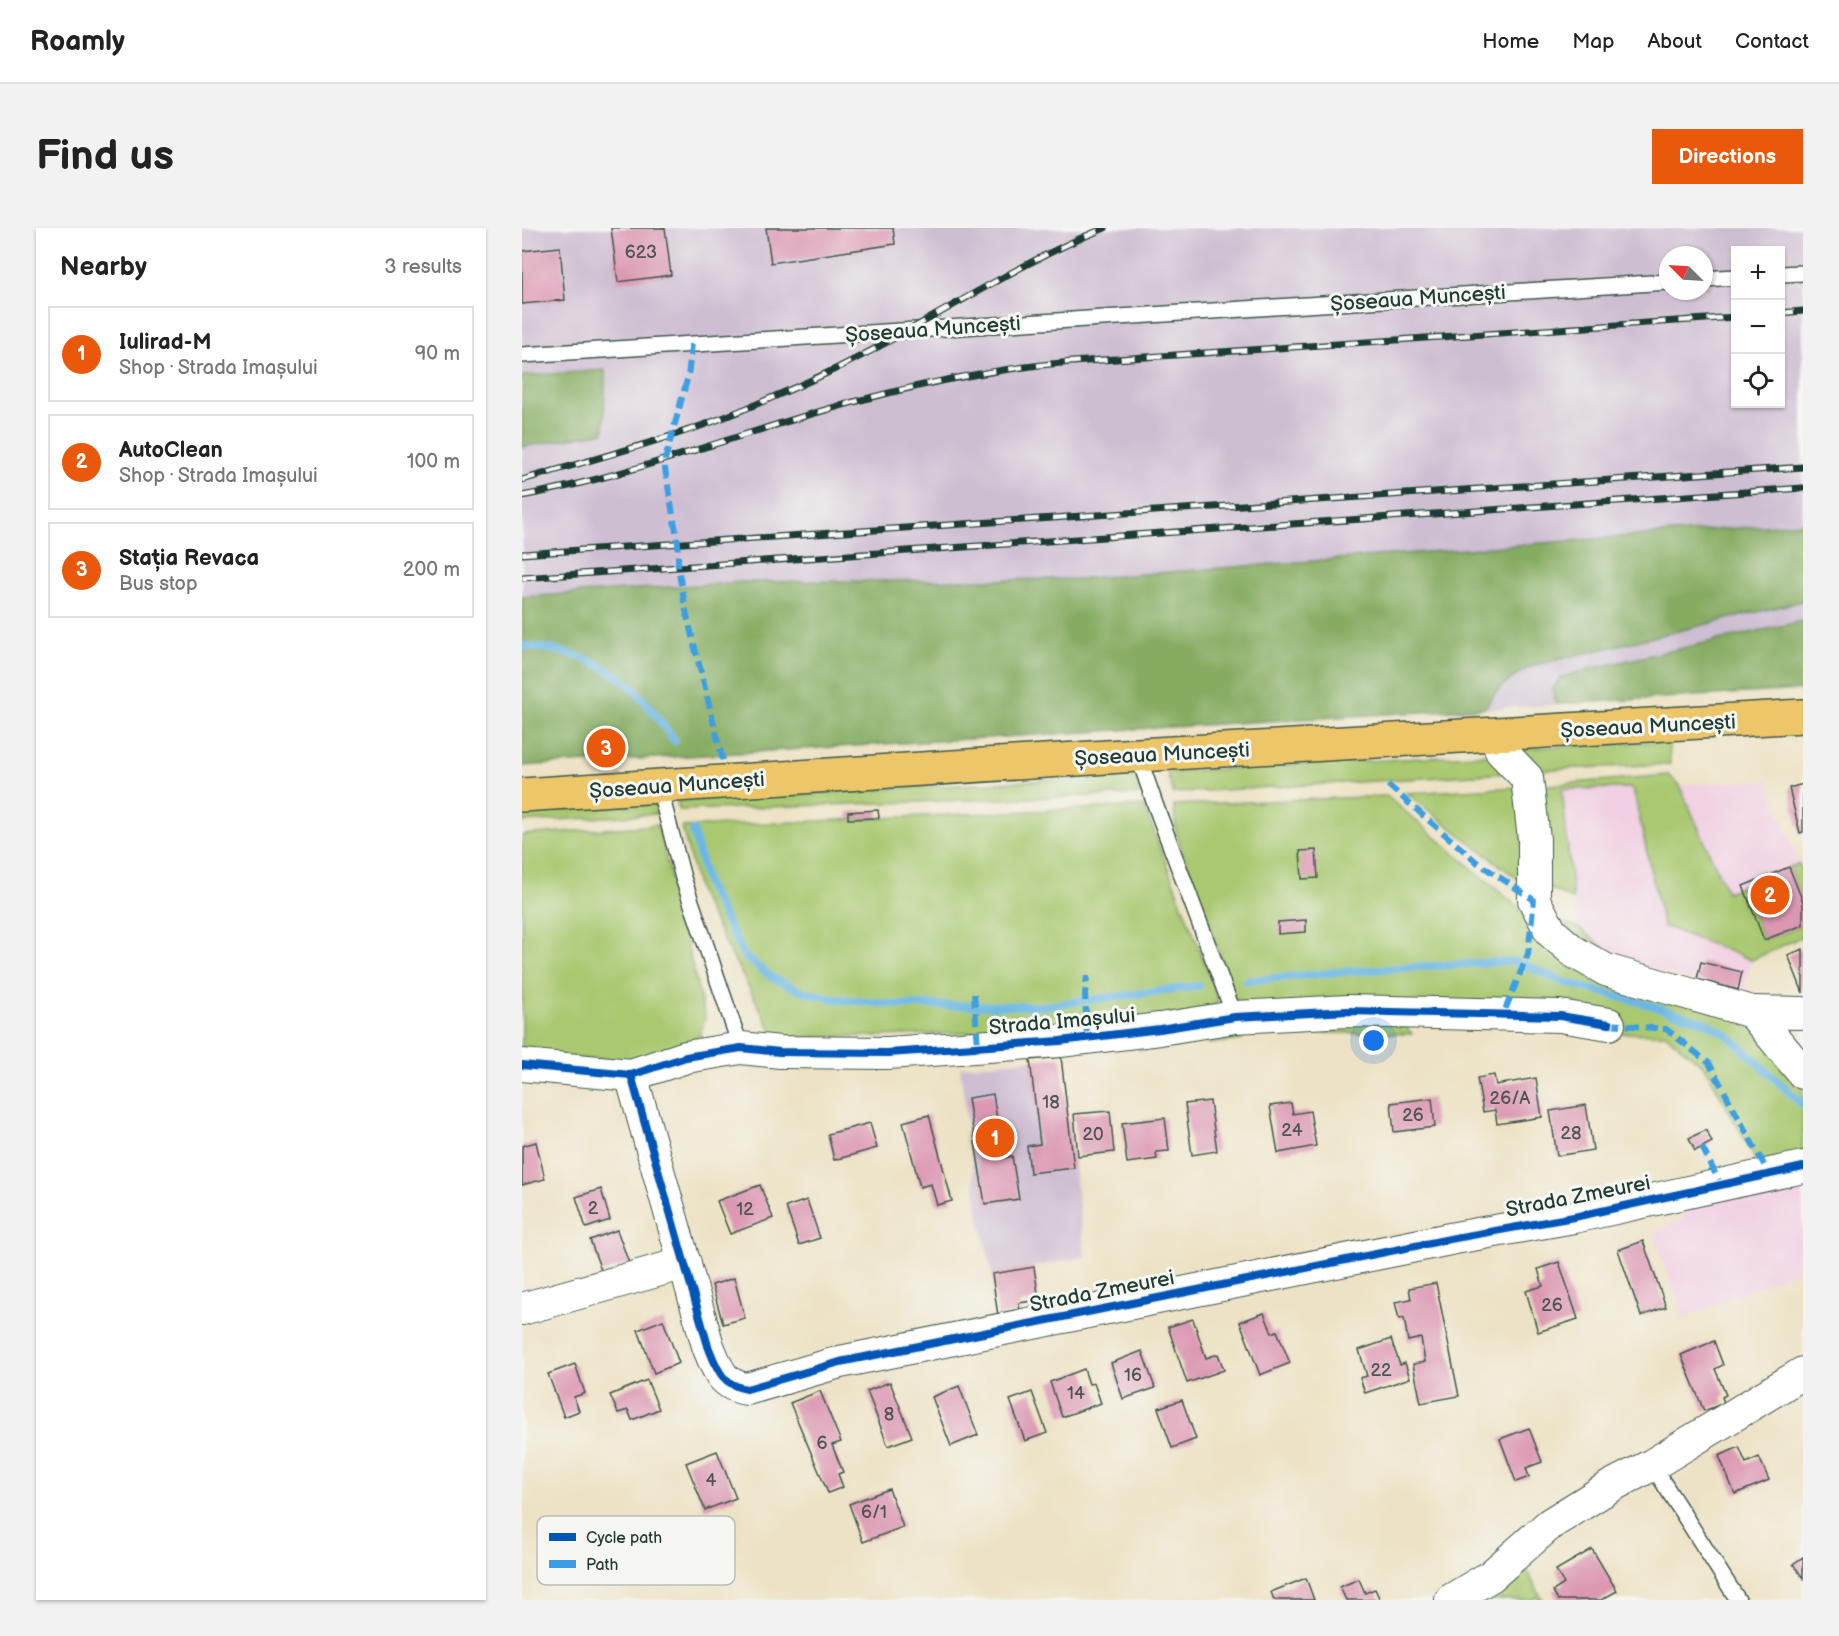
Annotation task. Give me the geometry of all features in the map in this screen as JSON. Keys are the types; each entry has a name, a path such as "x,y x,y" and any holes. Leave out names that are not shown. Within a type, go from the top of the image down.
{"main road":[{"name":"Șoseaua Muncești","path":"522,795 1138,755 1803,716"}],"street":[{"path":"1497,735 1501,751 1527,778 1534,839 1534,900 1551,932 1574,952 1606,970 1752,1012 1803,1013"},
{"name":"Strada Imașului","path":"522,1065 631,1075 686,1057 741,1048 780,1052 888,1053 1060,1041 1235,1017 1348,1011 1560,1016 1609,1024"},
{"path":"1752,1012 1803,1073"},
{"name":"Strada Zmeurei","path":"631,1075 708,1346 717,1368 726,1381 735,1387 747,1389 840,1362 1455,1238 1574,1217 1803,1167"},
{"path":"522,1309 685,1263"},
{"path":"1451,1600 1491,1575 1550,1524 1803,1373"}],"lane":[{"path":"1785,274 1803,273"},
{"path":"1713,278 1731,277"},
{"name":"Șoseaua Muncești","path":"522,355 1659,283"},
{"path":"1138,755 1235,1017"},
{"path":"659,787 683,878 741,1048"},
{"path":"1652,1465 1738,1600"}],"shaded area":[{"path":"522,228 1803,228 1803,690 522,766"},
{"path":"1767,780 1803,873 1803,936 1752,960 1743,996 1617,958 1579,928 1575,913 1562,789 1633,788"},
{"path":"1061,1057 1085,1257 992,1274 978,1210 960,1067"},
{"path":"1803,1181 1803,1268 1684,1318 1654,1234 1672,1222 1681,1220 1686,1203"}],"green space":[{"path":"605,370 604,432 522,447 522,376"},
{"path":"1803,523 1803,601 1532,666 1505,684 1494,694 1485,708 522,766 522,597 744,582 1077,579"},
{"path":"1803,621 1803,690 1555,704 1553,689 1560,678 1585,670"},
{"path":"1669,741 1670,764 1536,770 1515,749"},
{"path":"1493,754 1507,773 1173,793 1167,772"},
{"path":"1136,775 1143,794 679,810 677,801"},
{"path":"1668,775 1679,784 1727,892 1743,886 1764,940 1803,925 1803,936 1752,960 1663,926 1633,788 1562,789 1573,900 1545,886 1539,786"},
{"path":"1521,787 1523,883 1406,793"},
{"path":"1387,796 1520,909 1541,936 1750,1026 1803,1085 1803,1152 1759,1166 1705,1067 1665,1034 1615,1033 1247,1006 1236,1000 1176,833 1174,805"},
{"path":"656,804 657,814 522,822 522,812"},
{"path":"1144,806 1219,1000 1208,1013 1080,1028 883,1036 775,1037 699,893 682,827"},
{"path":"658,825 705,1018 699,1036 673,1050 628,1060 522,1057 522,835"},
{"path":"1799,864 1803,873 1803,902 1789,867"},
{"path":"1552,919 1579,928 1617,958 1612,962"},
{"path":"1259,1023 1403,1023 1412,1034 1264,1032"},
{"path":"1235,1026 1242,1040 1208,1044 1207,1030"},
{"path":"1188,1034 1192,1045 1139,1050 1137,1037"},
{"path":"1526,1569 1543,1600 1537,1597 1531,1600 1475,1600"}],"building":[{"path":"611,228 665,228 671,275 618,282"},
{"path":"766,228 893,228 895,244 771,263"},
{"path":"560,247 565,300 522,304 522,251"},
{"path":"622,741 622,753 594,754 594,742"},
{"path":"1803,784 1803,832 1800,833 1789,788"},
{"path":"878,810 879,818 848,819 848,812"},
{"path":"1316,850 1318,878 1302,879 1300,851"},
{"path":"1789,867 1803,902 1803,925 1764,940 1743,886"},
{"path":"1306,920 1306,932 1278,934 1278,922"},
{"path":"1803,949 1803,993 1788,955"},
{"path":"1701,962 1742,972 1738,990 1697,979"},
{"path":"1061,1057 1074,1168 1030,1173 1027,1146 1040,1144 1030,1060"},
{"path":"1494,1075 1496,1085 1536,1078 1542,1117 1497,1124 1495,1110 1483,1112 1477,1078"},
{"path":"993,1094 1003,1158 1012,1156 1019,1199 985,1204 968,1098"},
{"path":"1432,1098 1435,1127 1394,1132 1391,1103"},
{"path":"1210,1101 1217,1151 1192,1155 1185,1104"},
{"path":"1291,1103 1293,1114 1310,1111 1316,1146 1278,1153 1270,1106"},
{"path":"1586,1105 1593,1150 1557,1156 1550,1111"},
{"path":"1110,1111 1114,1152 1078,1156 1074,1114"},
{"path":"929,1115 952,1201 937,1205 931,1184 920,1187 903,1122"},
{"path":"1165,1118 1169,1151 1156,1152 1157,1159 1127,1163 1122,1123"},
{"path":"870,1123 877,1148 834,1160 828,1134"},
{"path":"1706,1130 1712,1142 1695,1151 1689,1138"},
{"path":"536,1142 545,1179 522,1185 522,1146"},
{"path":"760,1185 773,1218 730,1234 717,1201"},
{"path":"601,1189 610,1220 586,1228 576,1197"},
{"path":"807,1200 820,1238 799,1245 786,1207"},
{"path":"617,1230 629,1263 602,1273 590,1240"},
{"path":"1643,1241 1666,1307 1641,1316 1618,1250"},
{"path":"1559,1262 1578,1319 1538,1332 1526,1291 1543,1286 1538,1269"},
{"path":"1034,1267 1039,1300 1019,1303 1020,1312 998,1316 992,1274"},
{"path":"734,1278 745,1318 723,1324 712,1285"},
{"path":"1436,1283 1459,1396 1421,1403 1413,1364 1425,1362 1421,1338 1408,1341 1404,1318 1399,1319 1395,1302 1411,1299 1409,1288"},
{"path":"1264,1313 1272,1333 1277,1331 1290,1363 1260,1375 1240,1322"},
{"path":"1193,1319 1206,1358 1218,1354 1224,1370 1187,1383 1168,1327"},
{"path":"663,1320 679,1363 654,1373 638,1330"},
{"path":"1391,1339 1400,1365 1405,1363 1410,1378 1365,1393 1360,1378 1367,1376 1359,1350"},
{"path":"1714,1341 1723,1365 1715,1369 1726,1395 1722,1397 1724,1403 1704,1411 1681,1355"},
{"path":"1142,1351 1155,1388 1123,1399 1111,1363"},
{"path":"575,1364 585,1393 574,1397 579,1411 564,1417 548,1374"},
{"path":"1084,1369 1089,1384 1094,1383 1101,1403 1062,1417 1050,1382"},
{"path":"647,1380 659,1409 632,1420 628,1410 618,1413 610,1395"},
{"path":"890,1382 912,1437 888,1446 867,1391"},
{"path":"959,1386 978,1435 951,1446 932,1397"},
{"path":"820,1391 841,1442 832,1445 843,1472 838,1474 843,1487 828,1493 790,1403"},
{"path":"1032,1392 1047,1433 1025,1441 1010,1400"},
{"path":"1182,1400 1196,1439 1172,1448 1158,1408"},
{"path":"1529,1428 1542,1462 1526,1468 1529,1477 1516,1482 1500,1439"},
{"path":"1739,1447 1746,1463 1759,1457 1769,1480 1735,1494 1719,1456"},
{"path":"717,1451 736,1498 705,1510 686,1463"},
{"path":"889,1489 903,1527 863,1542 849,1504"},
{"path":"1592,1549 1617,1591 1601,1600 1558,1600 1553,1591 1564,1584 1556,1570"},
{"path":"1803,1557 1803,1578 1793,1564"},
{"path":"1306,1578 1314,1600 1274,1600 1271,1592"},
{"path":"1359,1579 1365,1593 1375,1589 1380,1600 1346,1600 1340,1587"}],"waterway":[{"path":"522,646 569,654 613,673 642,698 675,741"},
{"path":"693,831 707,884 744,956 773,978 799,990 833,999 900,1005 1043,1006 1199,986"},
{"path":"1246,981 1351,971 1515,961 1564,982 1705,1022 1729,1036 1803,1105"}],"railway":[{"path":"522,480 686,431 783,393 897,337 1034,261 1105,228"},
{"path":"1785,313 1803,311"},
{"path":"522,496 605,477 877,396 960,377 1016,368 1072,362 1731,317"},
{"path":"522,554 1803,467"},
{"path":"522,578 1803,488"}],"marked path":[{"path":"692,344 688,376 665,460 665,469 678,543 678,568 687,616 723,761"},
{"path":"1388,785 1478,863 1534,900 1528,954 1503,1015"},
{"path":"1087,976 1085,994 1087,1037"},
{"path":"974,994 978,1046"},
{"path":"1609,1024 1666,1029 1709,1063 1769,1174"},
{"path":"1702,1147 1721,1185"}],"cycle path":[{"path":"522,1065 631,1075 686,1057 741,1048 780,1052 888,1053 1060,1041 1235,1017 1348,1011 1560,1016 1609,1024"},
{"path":"631,1075 708,1346 721,1374 731,1384 747,1389 840,1362 1455,1238 1574,1217 1803,1167"}],"place":[{"name":"Stația Revaca","path":"606,748"},
{"name":"AutoClean","path":"1770,895"},
{"name":"Iulirad-M","path":"995,1138"}]}
